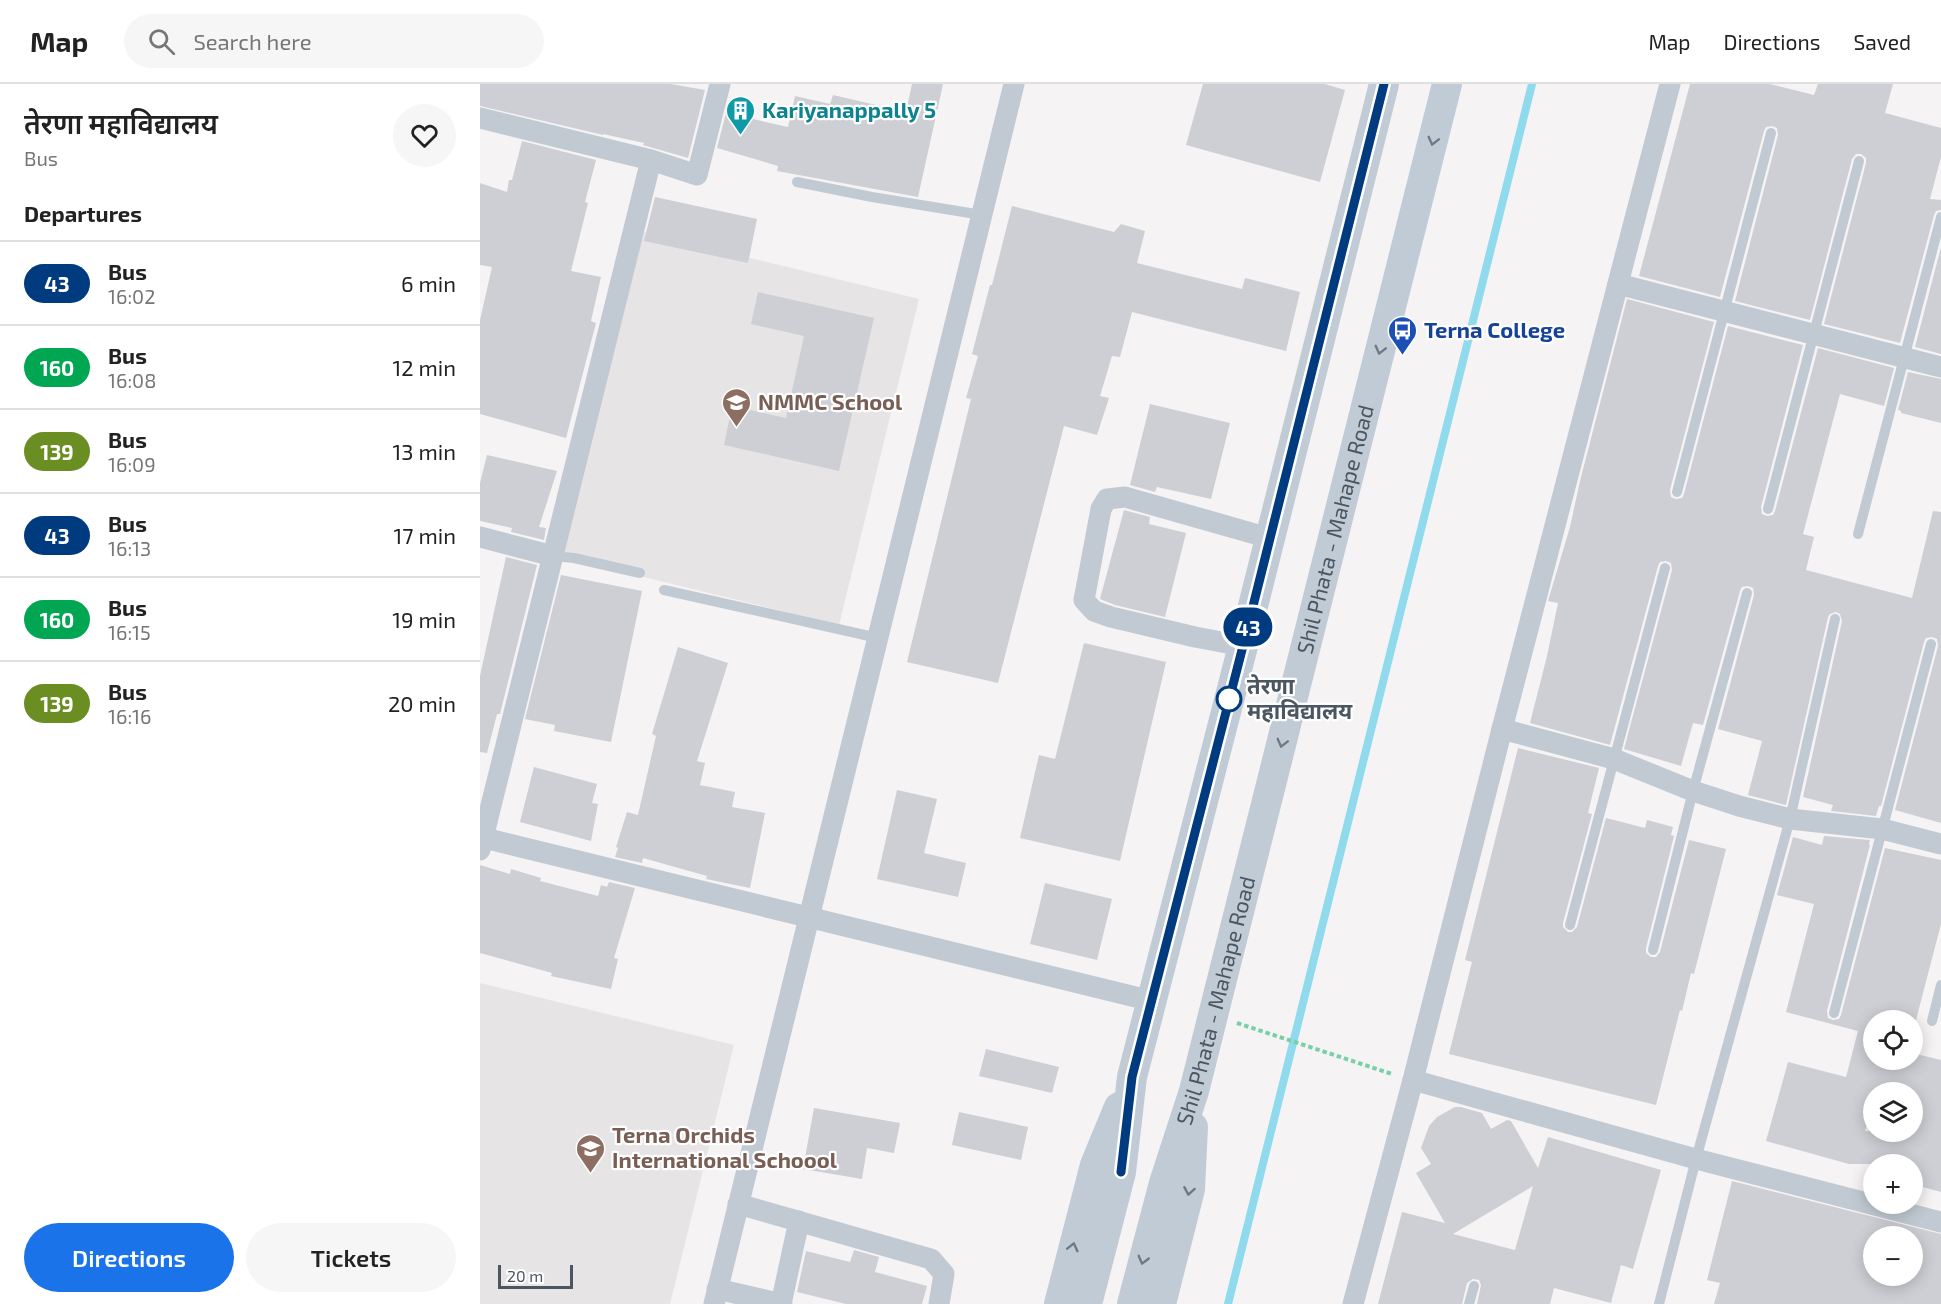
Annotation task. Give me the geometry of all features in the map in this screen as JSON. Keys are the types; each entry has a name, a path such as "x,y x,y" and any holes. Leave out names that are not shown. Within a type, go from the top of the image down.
{"main road":[{"path":"1087,1304 1121,1172 1132,1077 1384,84"},
{"name":"Shil Phata - Mahape Road","path":"1132,1304 1164,1183 1194,1091 1448,84"},
{"path":"1059,1304 1095,1165 1132,1077"},
{"path":"1161,1304 1190,1189 1194,1091"}],"street":[{"path":"480,118 651,160 698,175 720,84"},
{"path":"799,1221 781,1304 715,1297 1014,84"},
{"path":"1353,1304 1670,84"},
{"path":"651,160 481,841 809,916 1152,1000"},
{"path":"1618,284 1941,368"},
{"path":"1243,646 1195,637 1094,612 1084,600 1101,509 1107,499 1125,497 1269,538"},
{"path":"480,537 553,556"},
{"path":"1502,729 1614,759 1693,792 1738,806 1790,819 1882,829 1941,844"},
{"path":"1413,1080 1696,1159 1941,1222"},
{"path":"738,1204 931,1259 944,1274 939,1304"}],"lane":[{"path":"1677,492 1771,133"},
{"path":"1768,509 1859,160"},
{"path":"797,182 982,215"},
{"path":"1858,534 1941,217"},
{"path":"553,556 574,558 640,573"},
{"path":"1570,924 1665,568"},
{"path":"664,590 878,639"},
{"path":"1653,950 1693,792 1748,593"},
{"path":"1659,1304 1696,1159 1790,819 1835,619"},
{"path":"1834,1013 1931,644"},
{"path":"1932,1021 1941,985"},
{"path":"1469,1304 1474,1286"}],"path":[{"path":"1213,1015 1413,1080"}],"shaded area":[{"name":"NMMC School","path":"635,230 919,299 839,625 554,555"},
{"name":"Terna Orchids International Schoool","path":"480,983 734,1045 670,1304 480,1304"}],"building":[{"path":"480,84 671,84 705,90 688,158 643,145 644,143 480,106"},
{"path":"912,84 943,84 918,197 777,171 778,166 717,148 726,113 788,127 795,96 830,104 833,95 906,112"},
{"path":"1203,84 1325,84 1345,90 1320,182 1186,145"},
{"path":"1690,84 1770,84 1814,95 1818,84 1893,84 1885,113 1941,128 1941,157 1930,199 1941,200 1941,210 1936,211 1934,215 1900,343 1824,324 1866,163 1866,158 1861,154 1856,154 1852,159 1810,320 1735,301 1778,135 1777,128 1772,126 1766,127 1764,131 1720,297 1639,276"},
{"path":"522,141 596,160 571,271 601,277 591,321 596,323 566,438 480,414 480,320 492,267 480,265 480,183 507,192"},
{"path":"655,197 757,219 748,263 644,241"},
{"path":"1012,206 1114,232 1121,224 1145,231 1137,263 1242,289 1245,278 1300,292 1286,351 1132,312 1120,357 1112,356 1100,396 1109,398 1097,435 1064,426 998,683 907,662 971,399 966,398 978,356 972,354"},
{"path":"1941,247 1941,354 1915,347"},
{"path":"758,292 874,318 839,471 724,445 732,406 786,418 804,336 751,324"},
{"path":"1627,299 1714,322 1670,490 1671,497 1676,499 1682,498 1684,494 1728,326 1803,345 1761,507 1762,514 1767,516 1773,515 1775,511 1818,348 1894,368 1884,406 1840,394 1803,534 1814,537 1806,570 1912,598 1933,511 1941,512 1941,823 1895,810 1938,646 1937,639 1932,637 1926,638 1924,642 1881,806 1876,816 1831,811 1833,805 1803,797 1842,621 1840,614 1836,612 1828,617 1786,805 1748,795 1762,741 1718,729 1754,595 1753,588 1748,586 1742,587 1740,591 1703,725 1693,723 1681,766 1624,749 1672,570 1671,563 1666,561 1660,562 1658,566 1610,745 1530,723 1558,603 1548,601 1570,527"},
{"path":"1908,372 1941,379 1941,423 1901,413 1898,410"},
{"path":"1150,404 1230,423 1211,499 1157,487 1155,492 1130,485"},
{"path":"487,455 557,471 539,527 546,528 544,540 511,532 512,528 480,521 480,483"},
{"path":"1124,510 1150,517 1149,524 1186,533 1165,617 1100,599"},
{"path":"506,557 537,565 500,714 497,714 487,753 480,752 480,676"},
{"path":"561,575 642,591 611,742 554,731 555,725 525,719"},
{"path":"1084,643 1166,662 1120,861 1020,838 1039,755 1055,759"},
{"path":"678,647 728,663 697,761 705,763 700,785 735,792 732,807 765,813 750,888 706,879 707,876 643,858 642,863 615,857 627,812 638,815 656,736 652,734"},
{"path":"1518,748 1599,768 1588,813 1592,814 1563,923 1563,927 1568,932 1572,932 1577,927 1606,818 1645,828 1647,820 1673,827 1671,835 1674,836 1646,948 1646,953 1651,957 1656,957 1660,952 1689,840 1726,849 1694,974 1691,973 1682,1011 1680,1010 1656,1105 1449,1054 1472,962 1465,960"},
{"path":"534,767 597,784 592,803 598,804 591,841 520,822"},
{"path":"897,790 937,799 924,853 966,863 958,897 877,879"},
{"path":"1824,836 1870,840 1827,1011 1828,1018 1833,1020 1839,1019 1841,1015 1885,848 1941,860 1941,924 1919,1010 1863,1010 1863,1070 1923,1070 1923,1056 1941,1060 1941,1192 1923,1187 1923,1154 1863,1154 1863,1164 1849,1164 1766,1141 1788,1062 1846,1077 1858,1031 1786,1012 1814,904 1777,895 1793,837 1822,845"},
{"path":"480,865 510,874 511,869 541,878 540,881 598,896 601,885 607,887 609,882 635,888 614,958 618,959 611,989 551,976 552,973 480,953"},
{"path":"1045,883 1112,899 1097,960 1030,944"},
{"path":"986,1049 1059,1067 1052,1093 979,1076"},
{"path":"1455,1107 1461,1107 1482,1113 1491,1129 1507,1120 1511,1121 1538,1168 1548,1137 1661,1170 1633,1269 1621,1265 1611,1303 1554,1288 1550,1304 1477,1304 1481,1285 1479,1280 1473,1279 1467,1283 1462,1304 1378,1304 1402,1212 1445,1223 1416,1173 1431,1164 1421,1148 1429,1126 1437,1117","holes":["1533,1186 1515,1250 1453,1234"]},
{"path":"814,1108 900,1123 894,1153 867,1148 862,1179 803,1169"},
{"path":"959,1112 1028,1127 1021,1160 952,1145"},
{"path":"1732,1181 1909,1226 1863,1226 1863,1286 1923,1286 1923,1229 1941,1234 1941,1304 1714,1304 1720,1283 1707,1280"},
{"path":"854,1250 879,1257 875,1272 927,1286 922,1304 846,1304 797,1292 806,1251 850,1262"}],"waterway":[{"path":"1228,1304 1532,84"}],"bus line":[{"name":"43","path":"1121,1172 1132,1077 1384,84"}],"place":[{"name":"Kariyanappally 5","path":"741,136"},
{"name":"Terna College","path":"1403,356"},
{"name":"NMMC School","path":"737,428"},
{"name":"तेरणा महाविद्यालय","path":"1229,699"},
{"name":"Terna Orchids International Schoool","path":"591,1174"}]}
